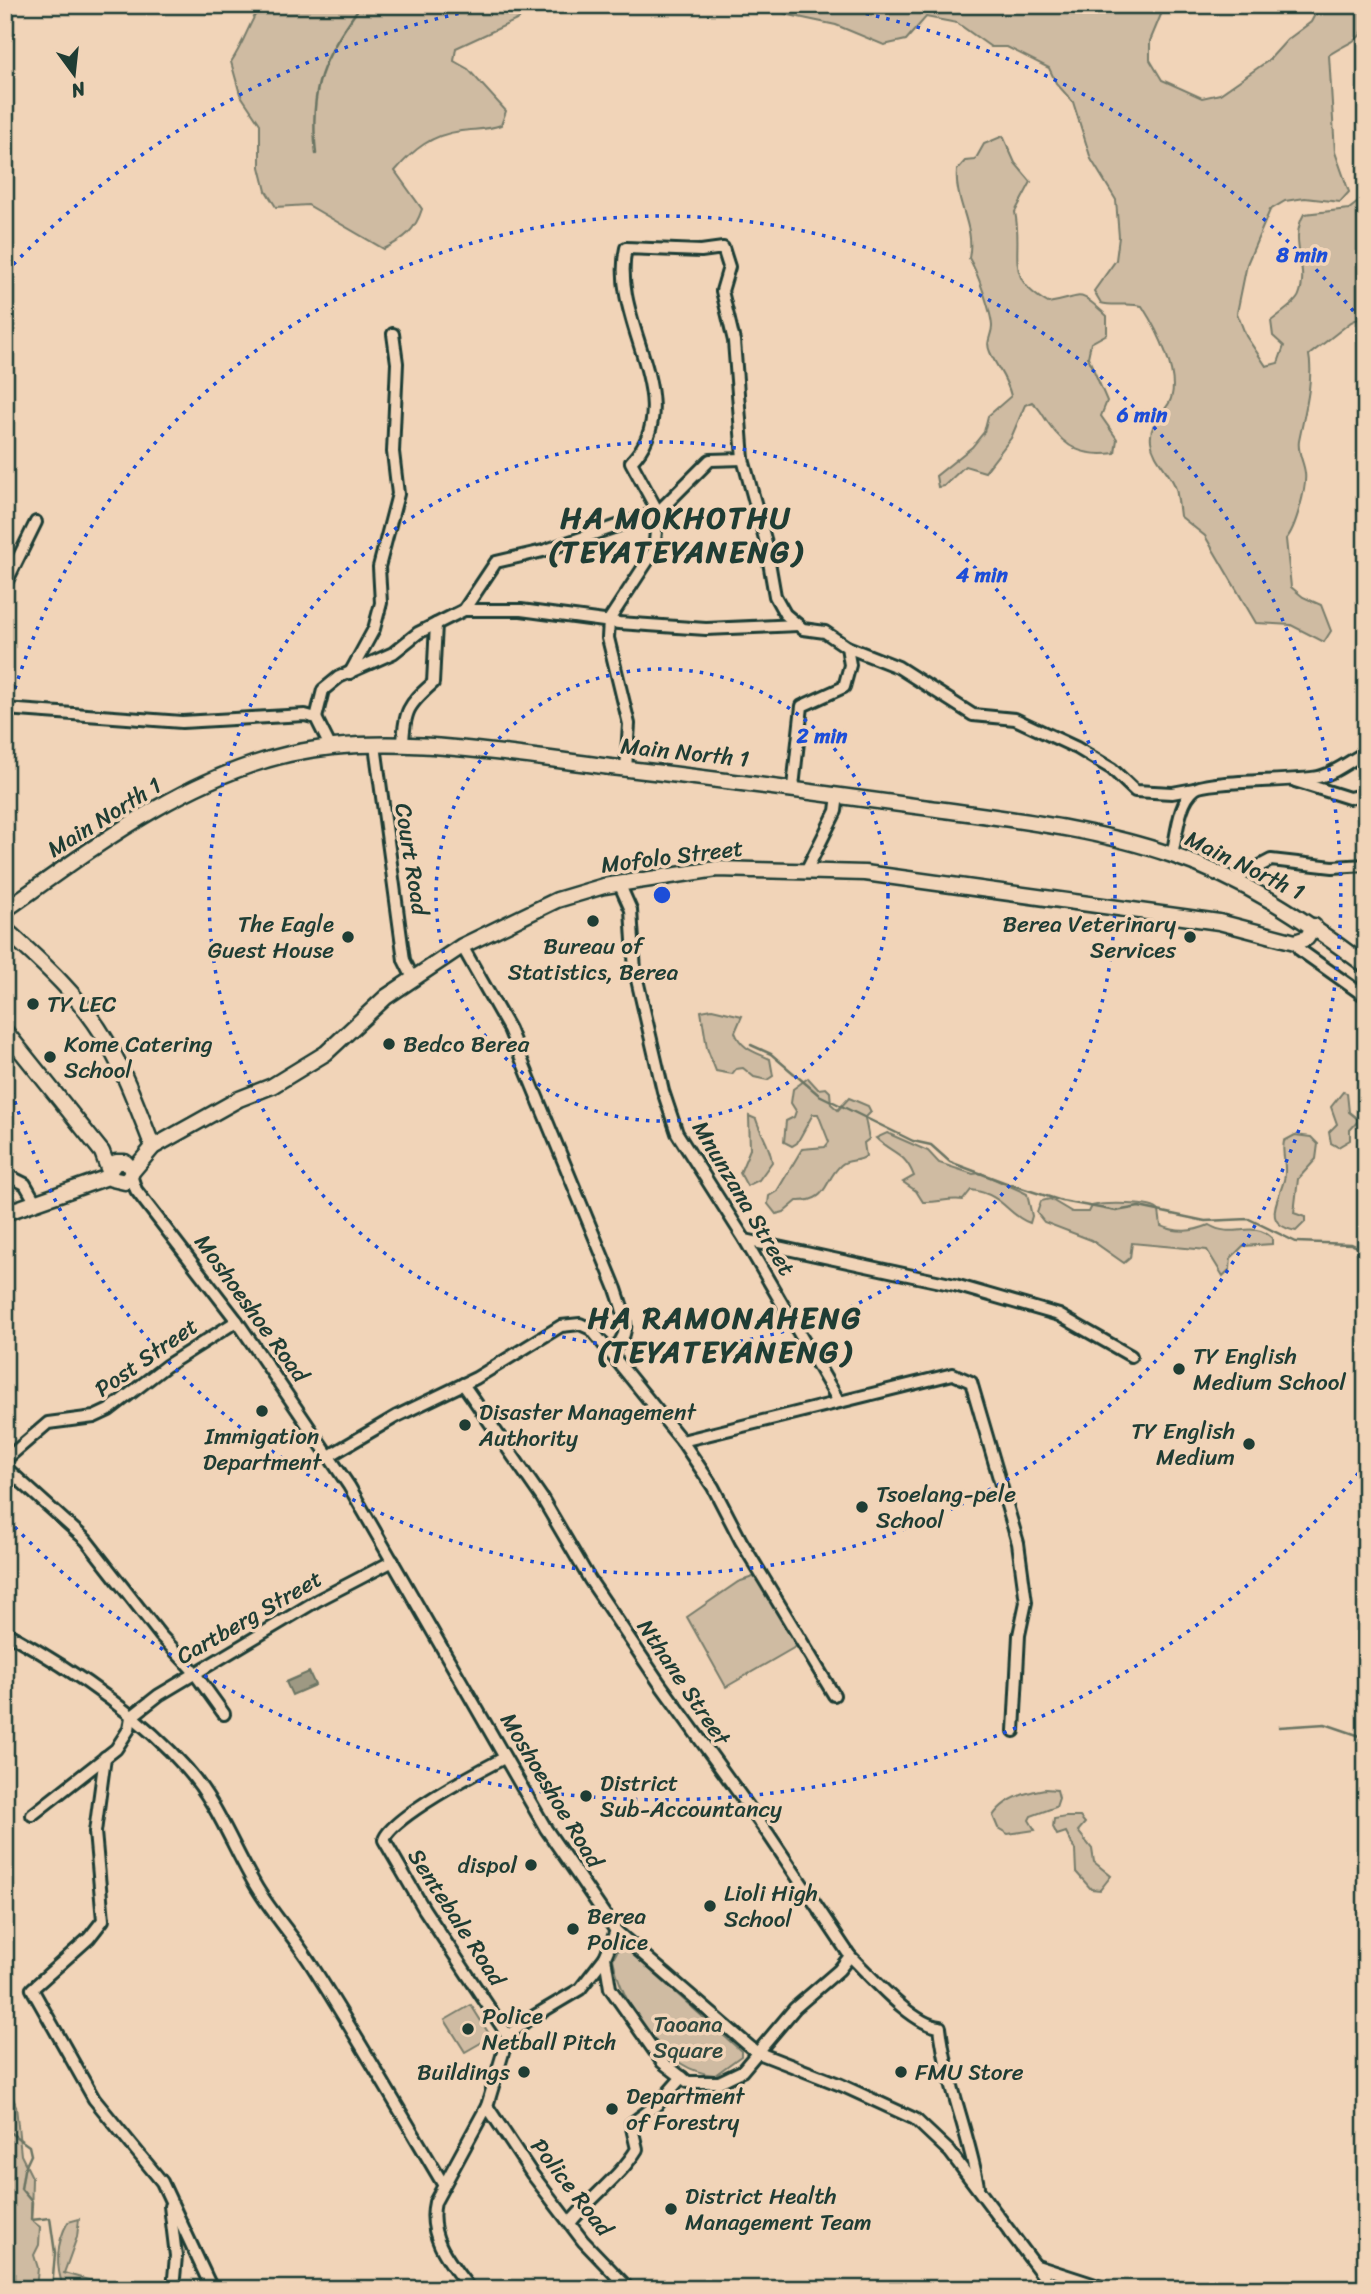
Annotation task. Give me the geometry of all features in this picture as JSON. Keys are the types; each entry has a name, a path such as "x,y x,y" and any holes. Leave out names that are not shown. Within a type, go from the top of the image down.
{"main road":[{"name":"Main North 1","path":"5,910 97,846 201,784 288,754 330,747 403,745 793,787 1062,827 1172,855 1233,880 1284,905 1366,966"},
{"name":"Mofolo Street","path":"5,1213 121,1171 148,1152 239,1099 297,1073 326,1053 386,996 462,946 566,896 619,883 717,869 807,869 865,873 1219,922 1295,942"},
{"path":"1295,942 1307,938 1314,926"},
{"path":"5,929 68,987 106,1040 124,1075 148,1152"},
{"name":"Moshoeshoe Road","path":"5,1031 102,1152 121,1171"}],"street":[{"path":"626,769 629,724 608,638 609,620 654,551 658,512 631,463 643,450 651,427 653,392 630,322 625,291 626,248 701,251 723,248 729,267 722,291 734,341 743,459 762,526 775,596 785,614 798,625"},
{"path":"350,673 374,629 381,603 379,567 398,494 393,452 397,363 393,334"},
{"path":"464,610 496,562 543,551 658,512 710,460 743,459"},
{"path":"5,585 36,522"},
{"path":"330,747 316,718 323,690 350,673 393,653 418,633 464,610 521,610 706,629 798,625 825,632 847,647 898,667 972,715 1015,719 1077,748 1112,769 1135,791 1172,793 1209,783 1291,780 1321,776 1366,752"},
{"path":"403,745 404,715 414,699 433,683 436,624"},
{"path":"793,787 802,706 844,688 850,665 847,647"},
{"path":"5,709 182,722 291,714 316,718"},
{"name":"Court Road","path":"375,745 404,960 413,978"},
{"path":"1291,780 1349,798 1366,793"},
{"path":"1172,855 1184,805 1194,789"},
{"path":"807,869 836,811 838,795"},
{"path":"1233,880 1272,860 1333,867 1366,865"},
{"name":"Mnunzana Street","path":"619,883 631,909 635,971 663,1091 677,1133 745,1240 838,1400"},
{"path":"1295,942 1300,950 1366,997"},
{"path":"462,946 509,1030 616,1289 627,1324 625,1337 609,1352"},
{"name":"Moshoeshoe Road","path":"121,1171 237,1321 329,1456 393,1561 552,1839 616,1931 756,2052 841,2085 915,2119 950,2152 1052,2289"},
{"path":"5,1174 25,1184 36,1203"},
{"path":"745,1240 955,1285 1059,1315 1131,1356"},
{"name":"Post Street","path":"5,1460 48,1423 94,1417 109,1410 166,1366 237,1321"},
{"path":"329,1456 397,1416 463,1384 542,1335 571,1324 591,1329 682,1441 713,1487 741,1541 834,1695"},
{"path":"682,1441 838,1400 953,1374 971,1382 1018,1543 1026,1602 1019,1635 1014,1731"},
{"name":"Nthane Street","path":"463,1384 542,1498 590,1580 660,1684 769,1835 850,1956 916,2017 930,2026 940,2027 958,2115 972,2148 978,2189"},
{"path":"5,1467 86,1540 195,1674 224,1714"},
{"name":"Cartberg Street","path":"131,1717 159,1695 318,1600 393,1561"},
{"path":"5,1632 91,1686 131,1717 186,1768 235,1842 257,1887 308,1959 443,2184"},
{"path":"32,1815 105,1758 125,1738 131,1717"},
{"path":"105,1758 95,1832 103,1920 89,1938 32,1989 94,2099 142,2155 169,2197 212,2289"},
{"name":"Sentebale Road","path":"504,1758 459,1782 396,1824 385,1832 384,1840 424,1909 508,2036"},
{"path":"470,2289 435,2235 431,2218 443,2184 488,2106 508,2036 526,2021 580,1989 605,1957 616,1931"},
{"path":"605,1957 610,1989 662,2062 688,2082 719,2082 742,2071 795,2008 839,1970 850,1956"},
{"path":"570,2223 587,2202 606,2188 637,2149 631,2124 659,2103 682,2077"},
{"name":"Police Road","path":"488,2106 532,2174 583,2241 629,2289"},
{"path":"169,2197 176,2256 173,2289"},
{"path":"1036,2266 1108,2289"}],"green space":[{"path":"261,5 528,5 519,19 456,48 454,61 468,69 506,111 501,125 441,136 409,156 395,171 422,209 412,229 384,249 308,205 276,207 266,191 260,167 260,124 240,94 231,62"},
{"path":"765,5 1165,5 1150,41 1150,60 1162,80 1202,98 1220,94 1269,60 1287,40 1311,22 1320,5 1366,5 1362,33 1329,55 1335,152 1349,192 1340,202 1305,198 1285,201 1270,210 1247,264 1237,313 1246,336 1266,366 1278,363 1284,346 1273,336 1271,321 1299,295 1302,274 1298,235 1304,214 1349,209 1366,196 1366,315 1351,322 1309,355 1309,386 1299,445 1305,473 1304,488 1296,518 1286,539 1291,587 1303,597 1321,605 1331,631 1324,642 1291,625 1256,623 1205,536 1180,516 1176,489 1155,454 1151,441 1154,425 1169,403 1172,393 1173,380 1166,353 1142,306 1101,303 1094,291 1116,260 1119,237 1116,200 1091,159 1073,102 1056,83 1049,68 1007,47 991,47 957,23 926,17 906,40 884,45 836,25 789,15"},
{"path":"1003,136 1015,163 1031,182 1015,212 1018,264 1025,284 1048,303 1080,296 1107,316 1107,334 1091,343 1088,357 1107,401 1101,416 1117,439 1115,453 1094,454 1069,445 1055,433 1032,402 1025,405 1011,438 985,472 965,466 944,486 938,487 936,476 972,447 984,432 988,416 1011,396 989,348 991,319 969,258 970,235 957,182 957,170 965,161 975,160 984,144"},
{"path":"712,1009 742,1016 735,1032 738,1038 749,1049 770,1059 773,1076 767,1080 754,1077 743,1068 736,1069 732,1074 716,1071 707,1048 701,1011"},
{"path":"808,1078 818,1089 826,1088 830,1092 831,1104 838,1110 849,1098 868,1106 871,1112 865,1118 869,1139 864,1143 866,1156 841,1165 815,1198 797,1201 784,1212 776,1214 768,1204 769,1196 777,1191 802,1149 825,1147 829,1142 818,1114 813,1114 797,1143 792,1146 784,1142 786,1121 794,1117 796,1111 791,1103 793,1089"},
{"path":"1343,1092 1347,1093 1349,1112 1359,1120 1350,1130 1350,1140 1338,1147 1331,1143 1329,1132 1337,1124 1331,1107"},
{"path":"749,1116 756,1119 772,1162 759,1180 747,1186 740,1173 750,1149"},
{"path":"887,1133 928,1151 939,1163 973,1174 981,1173 1027,1194 1032,1216 1030,1223 982,1192 971,1190 963,1200 923,1202 916,1191 903,1182 914,1176 906,1162 876,1138"},
{"path":"1295,1135 1311,1137 1318,1144 1316,1159 1298,1179 1294,1213 1305,1217 1305,1222 1296,1231 1285,1228 1275,1218 1276,1204 1285,1175 1284,1141"},
{"path":"1050,1199 1072,1212 1089,1212 1092,1206 1106,1204 1148,1206 1159,1211 1161,1226 1173,1230 1185,1231 1209,1225 1227,1231 1250,1229 1265,1233 1272,1238 1272,1244 1243,1246 1231,1258 1230,1269 1223,1276 1207,1250 1132,1243 1130,1258 1124,1263 1091,1240 1044,1222 1037,1213 1041,1201"},
{"path":"756,1576 797,1646 726,1687 687,1617 738,1582"},
{"path":"1045,1789 1057,1790 1059,1798 1056,1807 1031,1816 1029,1820 1035,1830 1008,1834 998,1828 993,1816 1003,1805 1023,1794"},
{"path":"1080,1817 1085,1823 1078,1831 1092,1849 1094,1862 1111,1876 1100,1890 1091,1889 1076,1872 1075,1850 1066,1832 1057,1835 1053,1827 1054,1819"},
{"name":"Taoana Square","path":"621,1944 741,2051 741,2056 715,2075 696,2071 678,2062 662,2049 648,2033 625,1996 613,1959"},
{"name":"Police Netball Pitch","path":"471,2005 491,2037 465,2052 445,2020"},
{"path":"5,2098 13,2098 16,2106 21,2155 32,2177 31,2220 40,2227 39,2245 34,2255 38,2268 36,2289 5,2289"},
{"path":"79,2219 77,2237 64,2273 92,2281 96,2289 64,2289 61,2281 58,2255 61,2238 68,2222"}],"shaded area":[{"path":"309,1672 315,1685 292,1695 286,1682"}],"waterway":[{"path":"316,154 315,110 321,75 337,42 361,5"},
{"path":"751,1045 771,1054 819,1095 913,1141 931,1145 950,1162 1009,1184 1062,1201 1116,1211 1139,1207 1205,1221 1249,1219 1296,1242 1351,1244 1366,1251"},
{"path":"1279,1727 1325,1724 1366,1738"},
{"path":"5,2109 5,2114"},
{"path":"5,2129 29,2146 31,2155 24,2170 21,2189 32,2202 31,2220 50,2218 55,2253 52,2289"}],"place":[{"name":"Bureau of Statistics, Berea","path":"593,921"},
{"name":"The Eagle Guest House","path":"348,937"},
{"name":"Berea Veterinary Services","path":"1190,937"},
{"name":"TY LEC","path":"33,1004"},
{"name":"Bedco Berea","path":"389,1044"},
{"name":"Kome Catering School","path":"50,1057"},
{"name":"TY English Medium School","path":"1179,1369"},
{"name":"Immigation Department","path":"262,1411"},
{"name":"Disaster Management Authority","path":"465,1425"},
{"name":"TY English Medium","path":"1249,1444"},
{"name":"Tsoelang-pele School","path":"862,1507"},
{"name":"District Sub-Accountancy","path":"586,1796"},
{"name":"dispol","path":"531,1865"},
{"name":"Lioli High School","path":"710,1906"},
{"name":"Berea Police","path":"573,1929"},
{"name":"Police Netball Pitch","path":"468,2029"},
{"name":"Buildings","path":"524,2072"},
{"name":"FMU Store","path":"901,2072"},
{"name":"Department of Forestry","path":"612,2109"},
{"name":"District Health Management Team","path":"671,2209"}],"district":[{"name":"HA MOKHOTHU (TEYATEYANENG)","path":"676,535"},
{"name":"HA RAMONAHENG (TEYATEYANENG)","path":"725,1335"}]}
